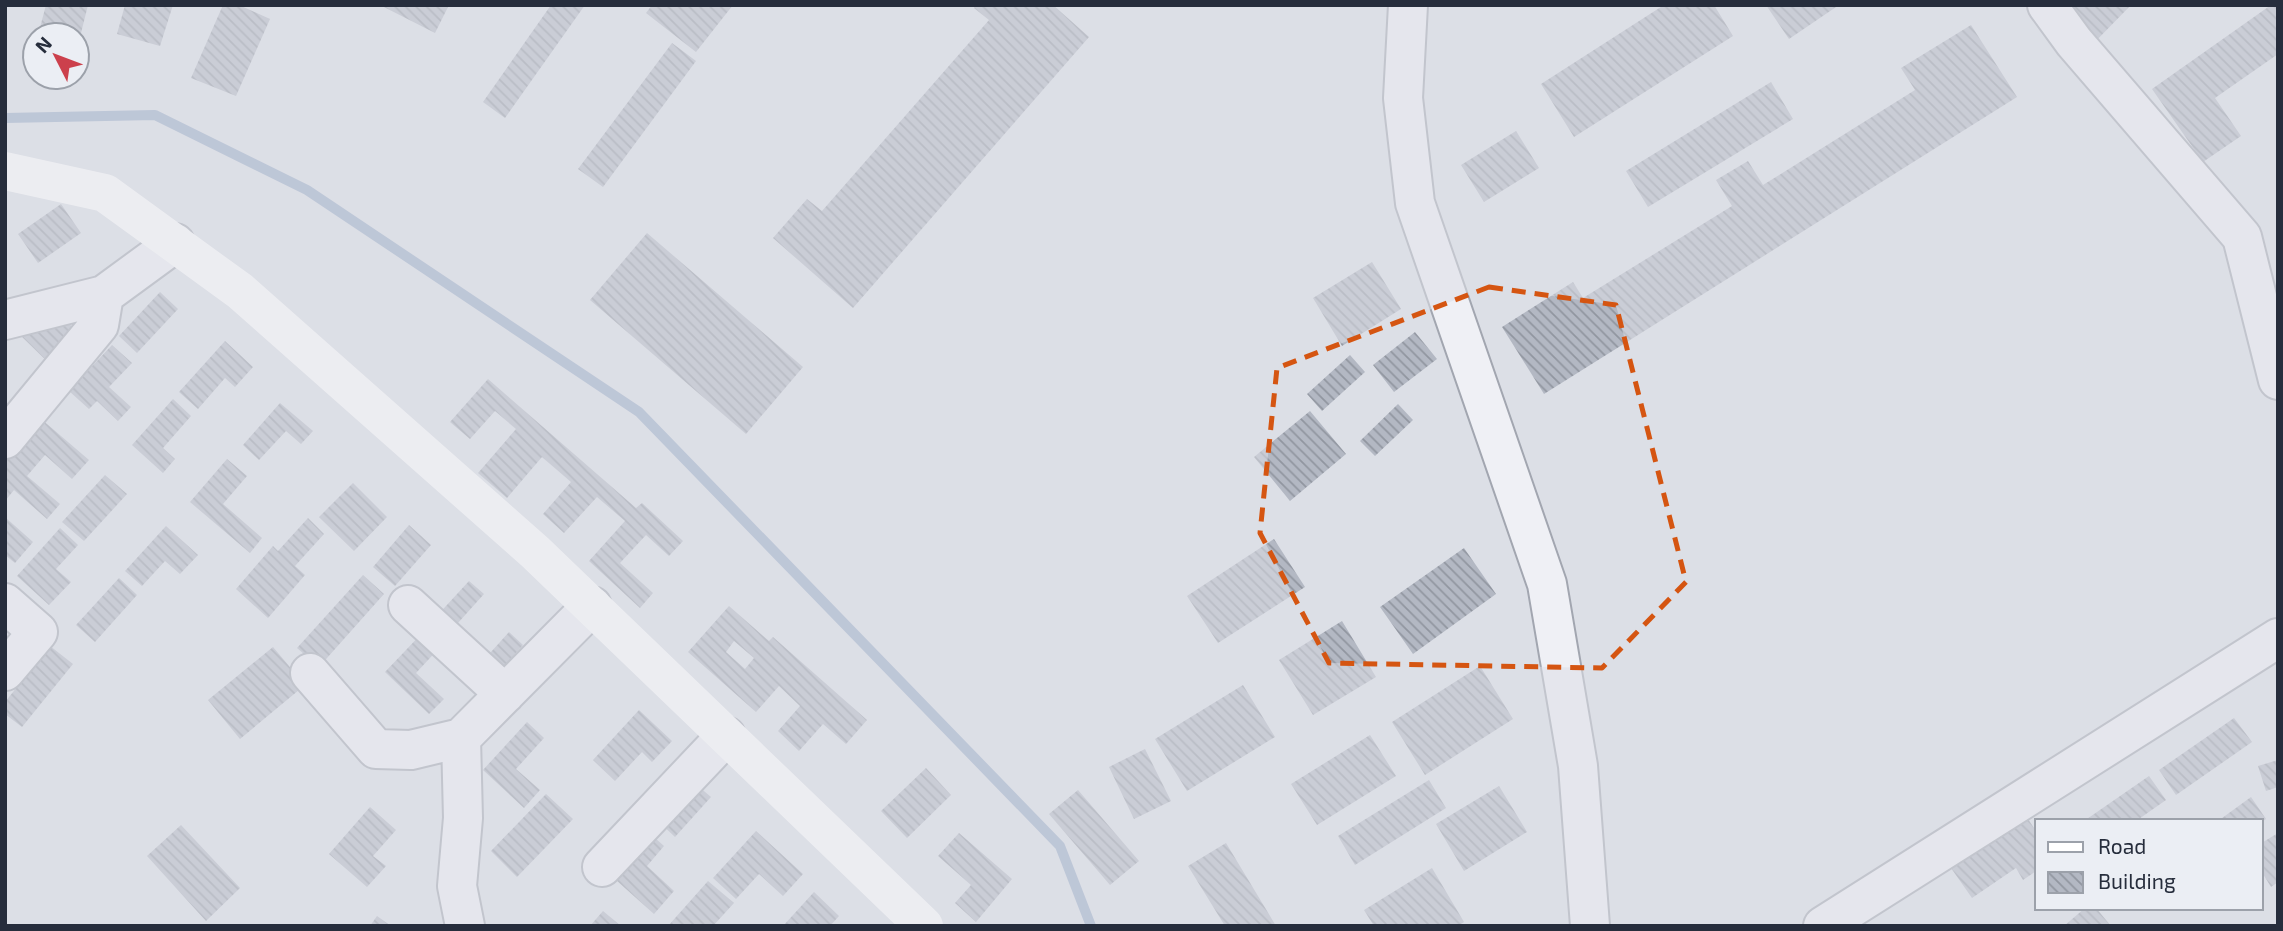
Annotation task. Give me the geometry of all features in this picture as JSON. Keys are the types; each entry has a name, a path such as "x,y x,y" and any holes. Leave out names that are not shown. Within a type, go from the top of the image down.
{"street":[{"path":"1408,5 1403,99 1415,203 1547,584 1578,766 1590,926"},
{"path":"2048,5 2074,42 2242,237 2278,380"},
{"path":"5,171 104,193 240,291 525,543 924,926"},
{"path":"5,320 104,295 175,243"},
{"path":"5,439 99,325 104,295"},
{"path":"5,603 38,632 5,671"},
{"path":"408,605 505,694"},
{"path":"310,673 376,749 411,750 461,738 592,606"},
{"path":"1823,926 2278,638"},
{"path":"602,867 726,736"},
{"path":"461,738 463,818 457,886 465,926"}],"highlighted area":[{"path":"1489,287 1616,305 1686,582 1602,668 1329,663 1260,533 1277,368"}],"building":[{"path":"46,5 88,5 84,21 42,21"},
{"path":"125,5 173,5 160,46 117,34"},
{"path":"223,5 239,5 270,19 236,96 191,78"},
{"path":"380,5 449,5 435,33"},
{"path":"551,5 585,5 505,118 483,102"},
{"path":"652,5 733,5 696,52 646,13"},
{"path":"976,5 1053,5 1089,37 853,308 773,238 807,199 822,211 989,20 974,8"},
{"path":"1664,5 1714,5 1733,36 1574,137 1541,84"},
{"path":"1766,5 1839,5 1789,39"},
{"path":"2070,5 2131,5 2090,47"},
{"path":"2271,5 2278,5 2278,54 2215,98 2241,136 2203,162 2152,89"},
{"path":"1971,25 2017,97 1544,394 1502,327 1573,282 1583,298 1732,206 1716,180 1748,161 1763,185 1915,90 1901,68"},
{"path":"672,43 696,61 603,187 578,169"},
{"path":"1771,82 1793,119 1648,207 1626,171"},
{"path":"1516,131 1539,168 1484,202 1461,165"},
{"path":"61,204 81,233 38,263 18,234"},
{"path":"647,233 803,367 746,434 590,300"},
{"path":"1372,262 1401,309 1342,346 1313,298"},
{"path":"160,292 178,309 137,353 119,336"},
{"path":"62,317 83,337 53,367 18,333"},
{"path":"1415,332 1437,359 1394,392 1373,365"},
{"path":"225,341 253,367 235,387 225,378 198,409 179,392"},
{"path":"112,345 132,363 109,387 131,407 118,421 97,401 89,409 69,391"},
{"path":"1350,355 1365,372 1322,411 1307,394"},
{"path":"488,379 636,508 642,503 683,541 669,556 646,535 620,563 653,593 640,608 589,561 625,521 597,497 564,533 543,514 571,482 542,457 507,498 478,473 516,429 495,411 470,439 450,422"},
{"path":"173,399 191,416 163,448 175,459 163,473 132,445"},
{"path":"280,403 313,431 301,444 286,431 259,460 243,445"},
{"path":"1398,404 1413,420 1375,456 1360,441"},
{"path":"1310,411 1346,454 1290,501 1254,457"},
{"path":"40,418 89,460 72,479 45,455 27,476 60,504 47,519 14,490 5,501 5,459"},
{"path":"227,459 247,476 223,504 262,538 250,553 190,502"},
{"path":"105,475 127,494 84,541 62,522"},
{"path":"353,483 387,517 354,551 319,517"},
{"path":"5,517 33,542 15,563 5,555"},
{"path":"308,518 324,534 295,566 305,575 268,618 236,589 273,546 278,551"},
{"path":"409,525 431,545 395,586 373,567"},
{"path":"166,526 198,555 180,574 165,561 142,586 125,571"},
{"path":"60,528 78,545 56,569 71,582 49,605 17,576"},
{"path":"1274,539 1305,587 1218,643 1187,596"},
{"path":"1464,548 1496,594 1413,654 1380,607"},
{"path":"363,575 384,594 319,667 297,648"},
{"path":"119,578 137,595 95,642 76,625"},
{"path":"469,581 484,594 449,633 434,619"},
{"path":"729,606 769,641 773,637 867,720 846,744 823,724 799,751 778,731 800,706 779,686 756,712 688,652","holes":["734,641 754,658 745,669 726,652"]},
{"path":"1342,621 1376,677 1313,715 1279,660"},
{"path":"426,629 442,645 416,673 444,699 429,714 385,672"},
{"path":"509,632 523,645 496,675 482,662"},
{"path":"50,646 73,664 22,727 5,714 5,702"},
{"path":"273,647 305,685 240,739 208,700"},
{"path":"1480,666 1513,719 1425,775 1392,722"},
{"path":"1243,685 1275,737 1187,791 1155,739"},
{"path":"639,710 672,741 652,762 642,752 615,781 593,760"},
{"path":"2234,718 2252,742 2176,795 2159,770"},
{"path":"527,722 544,738 516,769 540,790 524,808 483,770"},
{"path":"1370,735 1396,776 1317,825 1291,784"},
{"path":"1145,749 1171,801 1134,819 1109,767"},
{"path":"2278,760 2278,787 2266,791 2258,766"},
{"path":"926,768 951,795 907,838 881,811"},
{"path":"2149,776 2166,800 2139,819 2087,819"},
{"path":"1429,780 1446,808 1355,865 1338,836"},
{"path":"692,781 711,797 675,837 657,820"},
{"path":"1499,786 1527,832 1464,871 1436,824"},
{"path":"1078,790 1139,861 1110,885 1049,814"},
{"path":"546,794 573,819 517,877 491,851"},
{"path":"2251,797 2266,819 2262,822 2262,819 2221,819"},
{"path":"370,807 396,830 373,856 386,866 367,887 329,854"},
{"path":"2026,816 2035,830 2035,872 2023,880 2016,868 1972,898 1951,868"},
{"path":"181,825 240,888 206,921 147,856"},
{"path":"646,830 664,846 647,866 674,891 654,914 607,872"},
{"path":"756,831 803,874 783,896 759,874 736,899 713,878"},
{"path":"959,833 1012,879 976,922 955,903 971,885 938,856"},
{"path":"2278,833 2278,882 2271,887 2262,872 2262,843"},
{"path":"1226,843 1276,926 1225,926 1188,866"},
{"path":"1432,868 1464,922 1458,926 1374,926 1364,910"},
{"path":"708,881 734,903 713,926 668,926"},
{"path":"814,892 839,916 830,926 783,926"},
{"path":"2083,910 2098,910 2111,926 2064,926"},
{"path":"603,911 621,926 590,926"},
{"path":"377,916 391,926 370,926"}],"waterway":[{"path":"5,118 155,115 307,190 639,412 1060,846 1091,926"}]}
